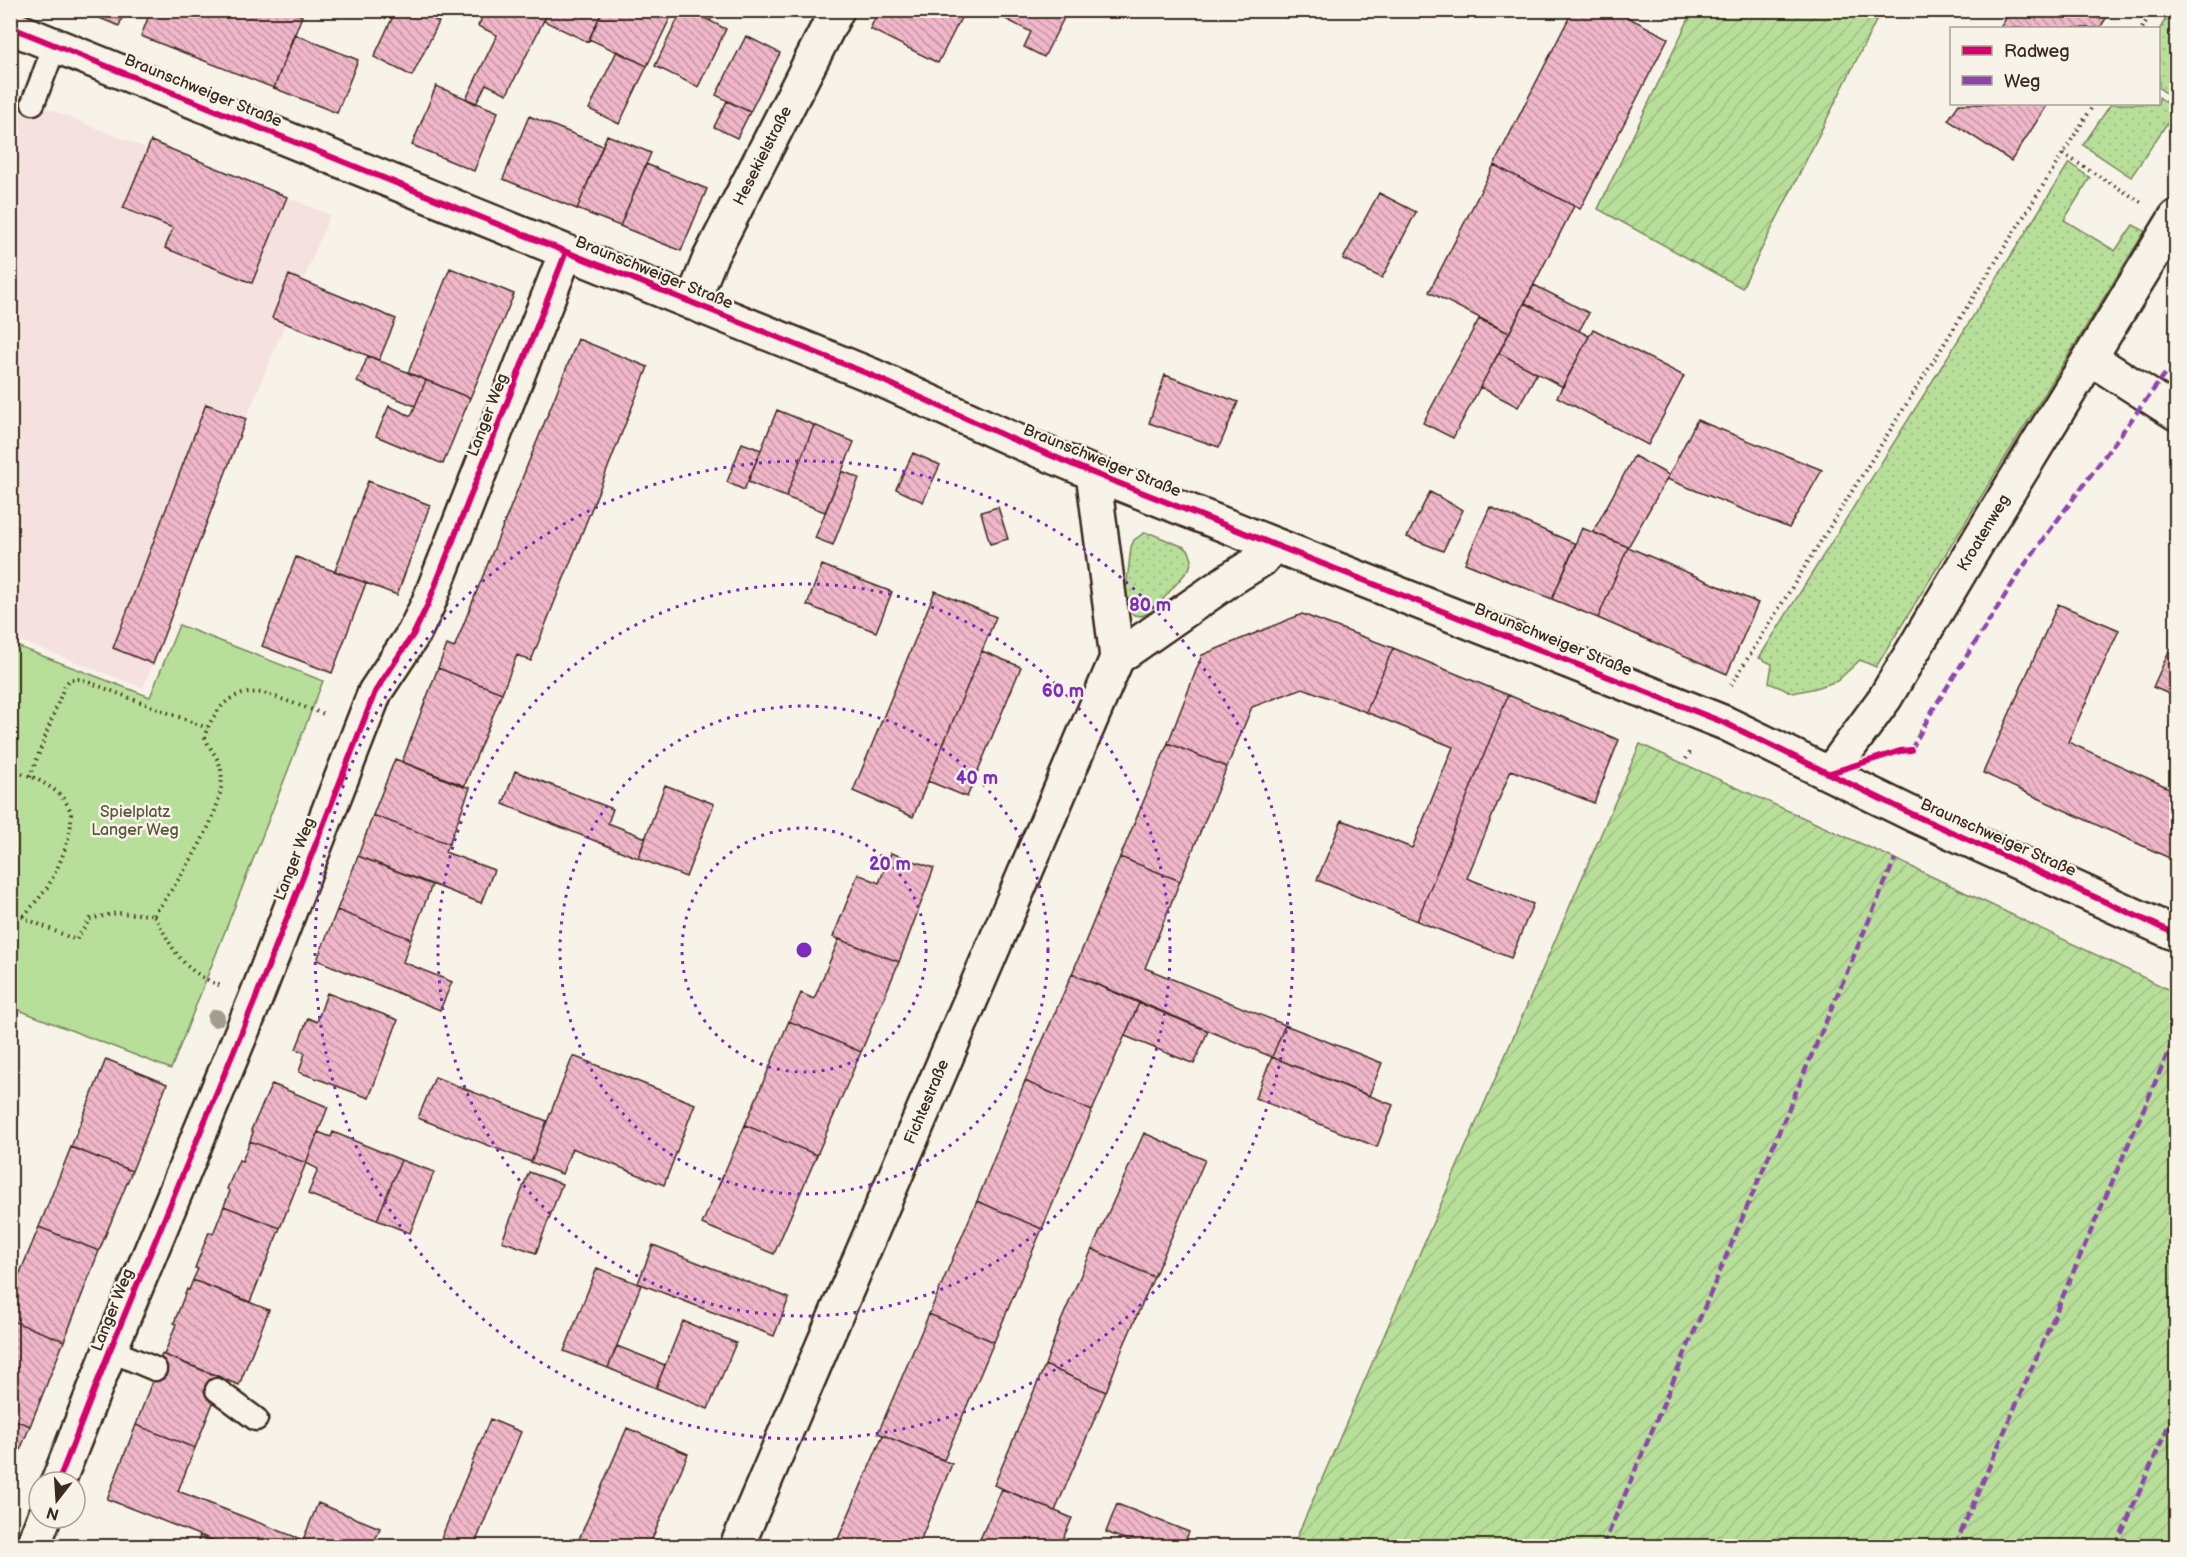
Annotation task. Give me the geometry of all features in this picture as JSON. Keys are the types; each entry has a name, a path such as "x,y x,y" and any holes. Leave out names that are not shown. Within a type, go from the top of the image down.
{"street":[{"name":"Hesekielstraße","path":"692,303 710,258 837,10"},
{"name":"Braunschweiger Straße","path":"10,27 871,375 1020,443 1093,473 1711,717 1910,813 2176,934"},
{"name":"Kroatenweg","path":"1830,773 1885,698 2176,217"},
{"name":"Langer Weg","path":"63,1470 255,1000 375,692 414,633 428,604 566,252"},
{"path":"2090,358 2176,413"},
{"path":"1093,473 1117,658 1261,560 1275,545"},
{"name":"Fichtestraße","path":"737,1546 1117,658"},
{"path":"33,1546 39,1530"}],"lane":[{"path":"33,103 55,45"},
{"path":"110,1350 155,1369"},
{"path":"218,1390 256,1419"}],"path":[{"path":"2143,27 2153,10"},
{"path":"1686,759 2093,105"},
{"path":"2063,154 2143,203"},
{"path":"30,777 64,687 70,679 81,679 207,728"},
{"path":"154,915 195,853 206,832 220,793 222,781 220,762 205,740 207,728 227,700 239,694 264,693 362,726"},
{"path":"10,773 15,772 30,777 52,788 63,797 70,812 71,828 48,887 22,917"},
{"path":"10,919 22,917 76,940 90,920 117,913 154,915"},
{"path":"154,915 186,967 200,977 255,1000"}],"shaded area":[{"path":"11,94 148,149 151,141 330,215 246,419 143,688 11,637"}],"green space":[{"path":"1693,10 1881,11 1742,288 1598,209"},
{"path":"2171,11 2176,11 2176,100 2160,89 2160,28"},
{"path":"2160,98 2176,110 2131,177 2083,145 2110,105 2160,105"},
{"path":"2069,163 2090,178 2064,220 2115,251 2133,225 2145,231 1876,667 1860,660 1837,681 1793,693 1769,683 1772,664 1759,658"},
{"path":"1144,533 1184,547 1189,551 1192,560 1189,569 1153,611 1142,616 1134,615 1126,606 1125,599 1131,547 1134,540"},
{"name":"Spielplatz Langer Weg","path":"179,625 323,681 171,1069 11,1007 10,654 14,645 150,697"},
{"path":"1640,744 1895,859 2176,993 2176,1546 1293,1546"}],"building":[{"path":"80,10 125,10 119,26"},
{"path":"151,10 287,10 302,16 274,88 141,36"},
{"path":"396,10 416,10 439,22 412,76 374,57"},
{"path":"486,10 549,10 507,94 486,84 476,104 466,99 497,35 478,26"},
{"path":"549,10 603,10 588,42 544,21"},
{"path":"603,10 674,10 647,66 589,39"},
{"path":"682,10 689,10 726,29 698,87 655,66"},
{"path":"689,10 716,10 710,21"},
{"path":"879,10 965,10 938,63 870,29"},
{"path":"988,10 1068,10 1044,57 1024,47 1031,32"},
{"path":"1573,10 1614,10 1668,38 1580,209 1494,165"},
{"path":"2011,10 2111,10 2101,27 2001,27"},
{"path":"294,34 358,60 337,113 274,88"},
{"path":"746,36 780,53 750,112 716,95"},
{"path":"617,51 647,66 619,124 589,109"},
{"path":"436,86 498,112 474,171 412,145"},
{"path":"727,101 750,112 737,138 714,127"},
{"path":"1958,105 2047,105 2011,161 1948,120"},
{"path":"529,116 603,146 577,209 503,179"},
{"path":"607,135 651,153 620,226 577,209"},
{"path":"151,141 287,197 252,283 165,248 173,228 123,208"},
{"path":"646,164 707,189 681,251 620,226"},
{"path":"1494,165 1574,206 1509,333 1429,292"},
{"path":"1379,193 1416,212 1382,278 1343,259"},
{"path":"450,268 514,294 470,398 408,373"},
{"path":"289,275 396,319 379,360 272,318"},
{"path":"1534,285 1589,313 1579,331 1525,303"},
{"path":"1525,303 1589,336 1563,387 1499,353"},
{"path":"1479,319 1509,333 1453,438 1423,423"},
{"path":"1593,329 1684,376 1648,445 1557,397"},
{"path":"578,339 648,367 531,661 517,655 502,693 438,668 447,645 454,648"},
{"path":"1499,353 1537,373 1518,407 1480,387"},
{"path":"368,356 426,380 415,406 357,382"},
{"path":"1165,375 1238,402 1219,447 1149,423"},
{"path":"426,380 470,398 443,464 376,436 389,406 411,416"},
{"path":"206,404 246,419 153,664 113,648"},
{"path":"777,410 814,425 786,497 748,482"},
{"path":"1697,420 1822,470 1789,528 1667,479"},
{"path":"814,425 854,442 825,512 786,497"},
{"path":"742,443 761,450 744,490 727,482"},
{"path":"913,453 940,465 923,502 896,489"},
{"path":"1634,456 1669,475 1628,547 1593,532"},
{"path":"842,471 859,478 833,545 815,538"},
{"path":"368,481 430,505 397,595 335,571"},
{"path":"1430,492 1463,510 1443,551 1407,537"},
{"path":"998,507 1008,539 990,544 981,512"},
{"path":"1490,507 1576,544 1552,599 1465,563"},
{"path":"1582,528 1628,547 1598,618 1552,599"},
{"path":"1628,547 1758,603 1727,674 1598,618"},
{"path":"296,557 366,583 332,673 262,646"},
{"path":"822,565 892,592 876,632 807,605"},
{"path":"935,591 996,617 913,817 853,791"},
{"path":"2058,604 2119,630 2068,742 2176,791 2176,861 1983,773"},
{"path":"1302,614 1393,648 1366,712 1303,688 1252,707 1227,767 1168,743 1202,655"},
{"path":"1393,648 1508,695 1417,921 1317,880 1342,820 1412,848 1453,747 1366,712"},
{"path":"2170,649 2176,651 2176,697 2153,687"},
{"path":"982,651 1021,667 967,797 928,781"},
{"path":"438,668 502,693 464,787 402,762"},
{"path":"1508,695 1619,740 1594,803 1511,770 1467,878 1533,904 1511,958 1417,921"},
{"path":"1168,743 1227,767 1180,881 1120,857"},
{"path":"395,759 470,788 449,844 373,815"},
{"path":"515,771 613,809 608,823 646,838 638,858 503,804"},
{"path":"665,785 714,804 686,877 638,858"},
{"path":"373,815 449,844 445,852 494,870 481,903 358,856"},
{"path":"891,853 934,868 899,962 833,937 858,874 879,883"},
{"path":"358,856 432,885 411,939 337,910"},
{"path":"1120,857 1180,881 1145,968 1285,1025 1272,1057 1072,974"},
{"path":"337,910 411,939 403,962 452,982 440,1010 317,960"},
{"path":"839,939 899,962 861,1052 789,1021 801,993 814,999"},
{"path":"1072,974 1139,1003 1092,1111 1025,1081"},
{"path":"327,993 398,1020 369,1098 299,1072 305,1053 296,1049 308,1018 317,1022"},
{"path":"1139,1003 1208,1031 1194,1064 1125,1036"},
{"path":"789,1021 861,1052 817,1155 745,1125"},
{"path":"1285,1025 1382,1063 1369,1096 1272,1057"},
{"path":"573,1056 695,1104 664,1185 572,1148 562,1174 531,1162"},
{"path":"1272,1057 1393,1105 1377,1147 1255,1098"},
{"path":"106,1059 167,1084 132,1171 71,1147"},
{"path":"435,1077 547,1121 531,1162 418,1118"},
{"path":"1025,1081 1092,1111 1042,1229 977,1201"},
{"path":"272,1084 328,1107 306,1163 250,1141 253,1132 251,1130"},
{"path":"745,1125 817,1155 774,1254 702,1224"},
{"path":"318,1132 331,1137 333,1132 401,1160 377,1220 308,1194 318,1169 306,1163"},
{"path":"1144,1133 1205,1160 1154,1277 1092,1249"},
{"path":"250,1141 306,1163 280,1228 224,1206 230,1191 227,1189"},
{"path":"71,1147 132,1171 99,1251 39,1227"},
{"path":"401,1160 434,1172 410,1233 377,1220"},
{"path":"529,1172 562,1184 536,1253 502,1241"},
{"path":"977,1201 1042,1229 994,1342 929,1314"},
{"path":"224,1206 280,1228 250,1302 193,1280 198,1269 195,1268 209,1232 213,1234"},
{"path":"39,1227 99,1251 64,1341 10,1320 10,1297"},
{"path":"653,1245 789,1298 774,1336 638,1283"},
{"path":"1092,1249 1154,1277 1106,1392 1045,1365"},
{"path":"597,1268 641,1285 608,1368 564,1351"},
{"path":"193,1280 269,1310 239,1385 164,1355 187,1289 189,1290"},
{"path":"929,1314 994,1342 944,1460 878,1433"},
{"path":"10,1320 64,1341 30,1426 10,1418"},
{"path":"683,1321 736,1343 708,1409 656,1388"},
{"path":"617,1346 665,1365 656,1388 608,1368"},
{"path":"162,1354 223,1378 195,1448 136,1425"},
{"path":"1045,1365 1106,1392 1055,1511 994,1485"},
{"path":"10,1418 30,1426 10,1475"},
{"path":"490,1419 521,1432 474,1546 438,1546"},
{"path":"136,1425 195,1448 178,1491 303,1540 318,1503 380,1528 373,1546 227,1546 107,1499"},
{"path":"627,1428 688,1454 649,1546 576,1546"},
{"path":"883,1435 952,1464 918,1546 835,1546"},
{"path":"1002,1489 1072,1518 1060,1546 977,1546"},
{"path":"1117,1504 1189,1532 1183,1546 1142,1546 1106,1532"},
{"path":"200,1536 227,1546 196,1546"}],"marked path":[{"path":"1911,750 1932,711 2023,567 2165,374"},
{"path":"1603,1546 1895,859"},
{"path":"1955,1546 2176,1034"},
{"path":"2116,1546 2176,1408"}],"cycle path":[{"path":"10,27 871,375 1093,473 1725,723 1914,815 2176,934"},
{"path":"63,1470 255,1000 375,692 414,633 428,604 566,252"},
{"path":"1830,773 1900,751 1911,750"}]}
